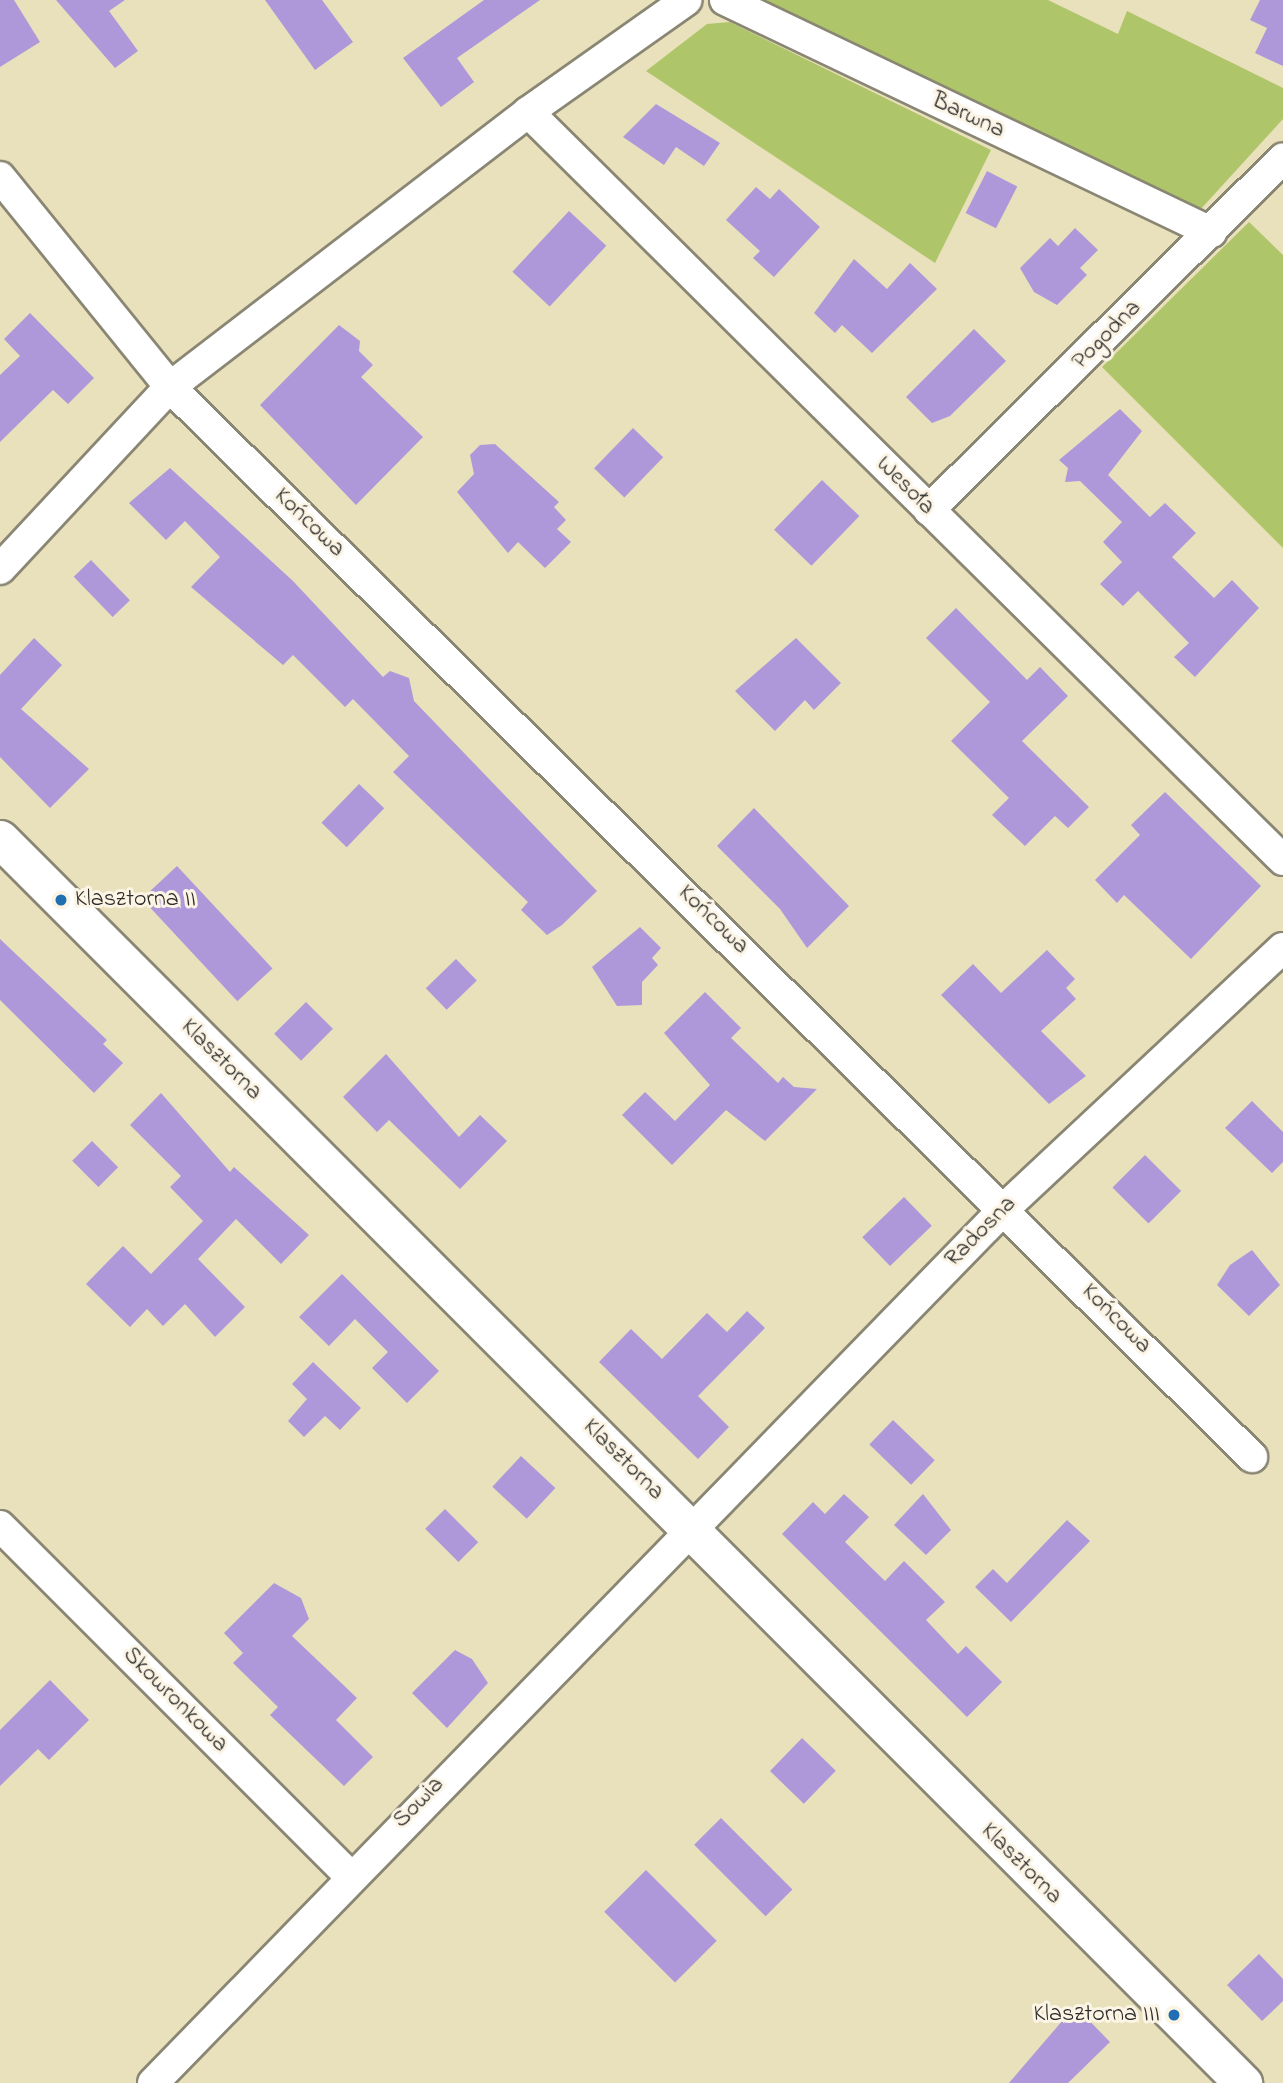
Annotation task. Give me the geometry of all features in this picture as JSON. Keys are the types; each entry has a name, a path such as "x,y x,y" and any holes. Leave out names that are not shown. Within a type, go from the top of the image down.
{"street":[{"path":"0,569 170,387 528,113 687,0"},
{"name":"Barwna","path":"725,0 1211,232"},
{"name":"Wesoła","path":"528,113 1283,860"},
{"name":"Pogodna","path":"929,510 1283,159"},
{"name":"Końcowa","path":"0,177 170,387 1006,1207 1252,1457"},
{"name":"Klasztorna","path":"0,839 1243,2083"},
{"name":"Radosna","path":"689,1526 1006,1207 1283,948"},
{"name":"Skowronkowa","path":"0,1526 349,1875"},
{"name":"Sowia","path":"153,2083 349,1875 689,1526"}],"green space":[{"path":"756,0 1048,0 1118,34 1127,11 1283,88 1283,119 1200,210"},
{"path":"730,22 991,150 935,263 646,71 707,24"},
{"path":"1249,222 1283,255 1283,548 1102,367"}],"building":[{"path":"0,0 14,0 40,42 0,67"},
{"path":"56,0 125,0 109,11 138,51 115,68"},
{"path":"265,0 322,0 353,42 315,70"},
{"path":"484,0 540,0 457,58 474,82 441,107 403,58"},
{"path":"1260,0 1283,0 1283,66 1255,53 1267,28 1250,20"},
{"path":"656,104 720,143 704,166 676,147 664,165 623,137"},
{"path":"987,171 1017,186 996,228 966,213"},
{"path":"756,187 770,199 779,189 820,227 774,277 753,258 760,251 726,220"},
{"path":"569,211 606,246 550,306 512,272"},
{"path":"1075,228 1098,250 1080,268 1087,275 1057,305 1034,292 1020,268 1050,238 1058,246"},
{"path":"854,259 887,289 910,263 937,289 872,353 842,325 835,333 814,313"},
{"path":"30,313 94,378 68,404 53,390 0,442 0,375 20,356 4,339"},
{"path":"339,325 360,341 359,351 373,365 361,377 423,437 356,505 260,405"},
{"path":"974,329 1006,361 950,416 932,423 906,397"},
{"path":"1120,409 1142,431 1108,475 1150,517 1165,503 1196,533 1172,557 1214,598 1232,580 1259,608 1195,677 1174,657 1189,643 1138,591 1123,606 1100,584 1122,562 1103,542 1122,522 1080,481 1065,482 1068,468 1059,460"},
{"path":"633,428 663,457 624,497 594,468"},
{"path":"495,444 559,502 554,507 566,520 557,529 571,542 545,568 518,542 508,553 457,492 474,474 470,455 480,445"},
{"path":"170,468 293,581 383,677 390,671 409,678 414,701 597,891 562,925 547,935 521,910 528,902 393,772 409,756 353,699 345,707 293,655 283,665 191,587 220,557 185,521 166,540 129,503"},
{"path":"822,480 859,516 811,566 774,530"},
{"path":"91,560 130,600 113,617 74,577"},
{"path":"956,608 1027,680 1040,667 1068,696 1022,741 1089,807 1068,828 1055,816 1025,846 992,815 1009,798 951,741 990,702 926,638"},
{"path":"34,638 62,665 21,709 89,769 50,808 0,757 0,675"},
{"path":"796,638 841,683 814,710 805,700 775,731 735,691"},
{"path":"359,784 384,808 347,847 321,823"},
{"path":"1165,792 1261,886 1191,959 1124,895 1117,903 1095,880 1140,835 1131,825"},
{"path":"754,808 849,906 807,948 780,909 717,846"},
{"path":"177,866 272,968 237,1001 142,899"},
{"path":"640,927 661,948 652,958 658,965 642,982 642,1005 617,1006 592,967"},
{"path":"0,939 107,1040 103,1044 123,1063 94,1093 0,1000"},
{"path":"1047,950 1075,979 1066,988 1076,999 1041,1031 1086,1076 1049,1104 941,995 973,964 1001,993"},
{"path":"456,959 477,981 447,1010 426,988"},
{"path":"705,992 741,1028 731,1038 778,1083 783,1077 794,1087 817,1089 765,1141 726,1110 672,1165 622,1115 645,1092 675,1121 710,1085 664,1033"},
{"path":"306,1002 333,1029 301,1061 274,1034"},
{"path":"386,1054 459,1137 480,1115 507,1141 460,1189 389,1120 377,1132 343,1097"},
{"path":"161,1093 230,1172 234,1167 309,1235 281,1264 236,1219 198,1259 245,1307 215,1337 185,1304 163,1326 147,1309 130,1327 86,1284 123,1246 151,1274 203,1221 170,1187 181,1176 130,1125"},
{"path":"1252,1101 1283,1132 1283,1162 1272,1173 1225,1128"},
{"path":"92,1141 118,1167 98,1187 72,1161"},
{"path":"1145,1155 1181,1191 1149,1224 1112,1188"},
{"path":"904,1197 932,1226 890,1266 862,1237"},
{"path":"1252,1250 1280,1285 1249,1316 1217,1285 1230,1265"},
{"path":"342,1274 439,1371 407,1403 372,1368 388,1352 355,1319 329,1346 299,1317"},
{"path":"747,1311 765,1328 698,1396 729,1427 698,1459 599,1362 631,1329 662,1359 707,1313 727,1332"},
{"path":"313,1362 361,1408 340,1430 325,1416 304,1437 288,1421 307,1399 292,1384"},
{"path":"893,1420 935,1460 911,1485 869,1444"},
{"path":"521,1456 555,1488 527,1519 492,1487"},
{"path":"844,1494 869,1517 845,1542 885,1581 904,1561 945,1602 926,1620 958,1654 966,1646 1002,1682 967,1717 782,1534 813,1502 825,1514"},
{"path":"923,1494 951,1530 926,1555 894,1525"},
{"path":"445,1509 478,1542 458,1562 425,1529"},
{"path":"1067,1520 1090,1541 1011,1622 975,1587 993,1569 1007,1583"},
{"path":"274,1583 301,1598 309,1619 292,1636 357,1698 336,1720 373,1757 344,1786 270,1715 278,1707 233,1663 243,1653 224,1633"},
{"path":"455,1650 472,1659 488,1683 447,1728 412,1693"},
{"path":"50,1680 89,1720 49,1760 38,1749 0,1786 0,1730"},
{"path":"802,1738 836,1771 804,1804 770,1771"},
{"path":"721,1818 792,1889 766,1916 694,1845"},
{"path":"646,1870 717,1941 675,1982 604,1912"},
{"path":"1259,1954 1283,1979 1283,2001 1262,2021 1227,1985"},
{"path":"1075,2006 1110,2042 1068,2083 1009,2083"}],"place":[{"name":"Klasztorna II","path":"61,900"},
{"name":"Klasztorna III","path":"1174,2015"}]}
